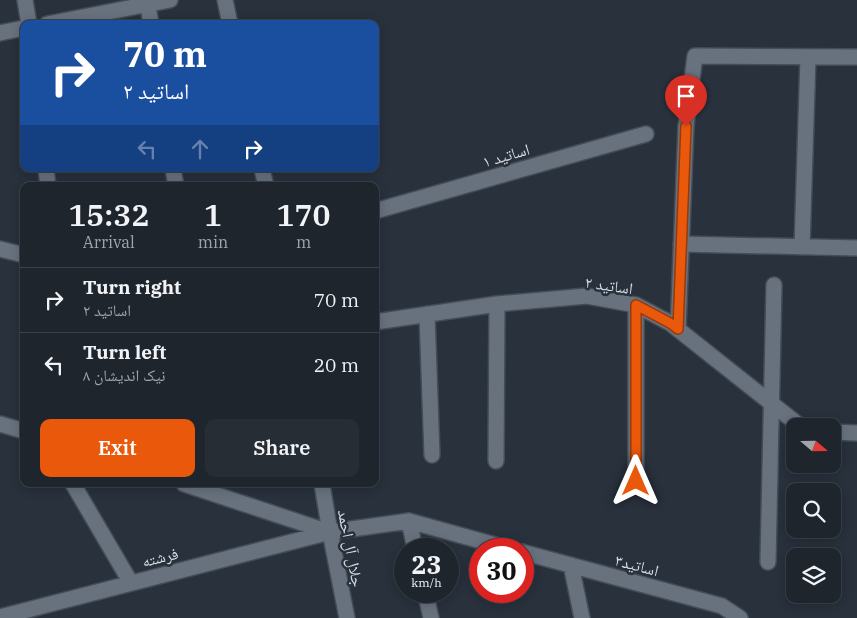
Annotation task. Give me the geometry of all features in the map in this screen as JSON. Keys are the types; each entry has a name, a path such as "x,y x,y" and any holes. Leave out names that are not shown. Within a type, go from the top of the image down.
{"street":[{"path":"24,0 28,20"},
{"path":"65,20 148,2 170,0"},
{"path":"225,0 229,20"},
{"path":"148,2 150,20"},
{"path":"0,33 20,29"},
{"path":"678,329 686,126 695,56 857,57"},
{"path":"802,247 808,57"},
{"name":"اساتید ۱","path":"379,209 646,134"},
{"path":"681,244 857,248"},
{"path":"0,249 20,254"},
{"path":"768,562 774,285"},
{"name":"اساتید ۲","path":"379,321 497,304 587,296 636,305 670,323 790,418"},
{"path":"496,461 497,304"},
{"path":"636,305 636,481"},
{"path":"427,314 432,455"},
{"path":"0,424 20,430"},
{"path":"841,432 857,433"},
{"path":"75,487 131,583"},
{"path":"193,487 330,532 409,521 470,538"},
{"name":"جلال آل احمد","path":"322,487 347,618"},
{"path":"409,521 413,538"},
{"name":"فرشته","path":"0,617 330,532"},
{"name":"اساتید۳","path":"534,555 740,618"},
{"path":"571,565 582,618"},
{"path":"428,603 431,618"}],"route":[{"path":"636,481 636,305 678,329 686,126"}]}
